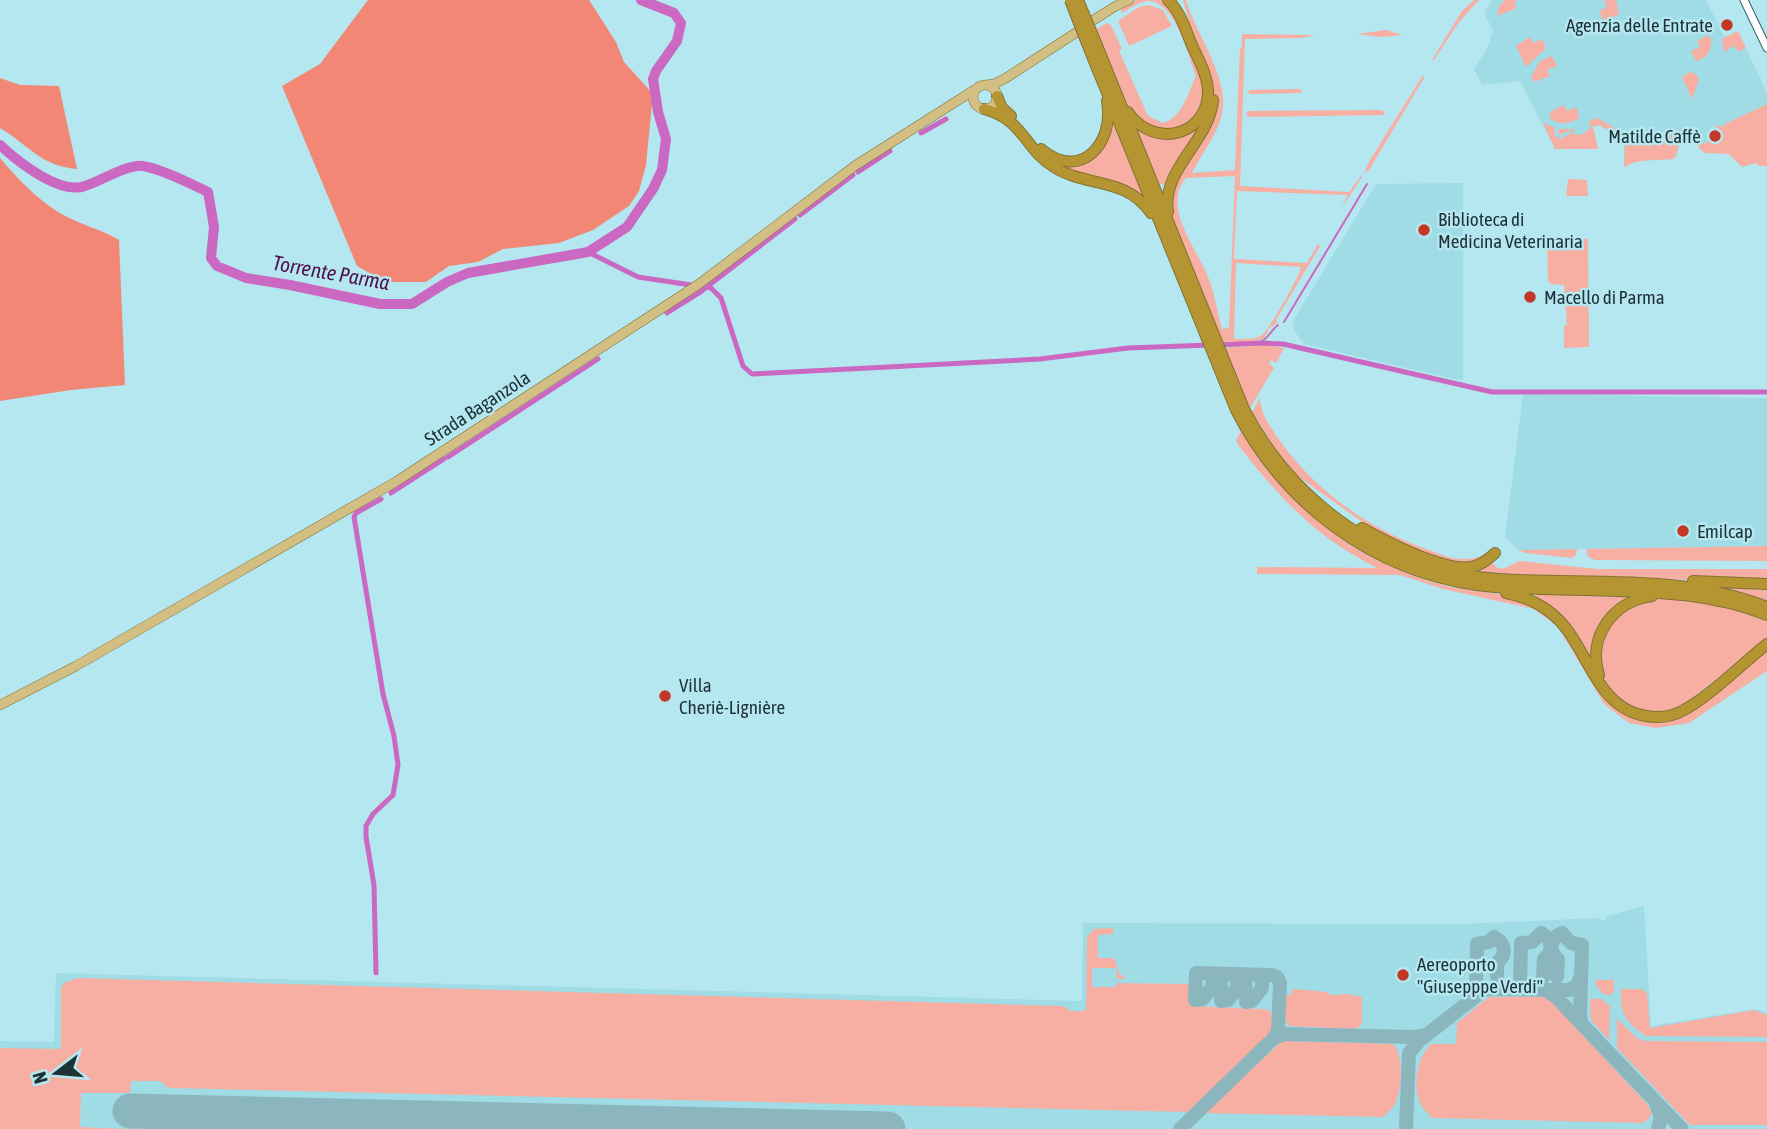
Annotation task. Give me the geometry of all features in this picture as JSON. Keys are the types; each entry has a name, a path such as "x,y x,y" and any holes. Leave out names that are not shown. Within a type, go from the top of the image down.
{"highway":[{"path":"1070,0 1092,47 1184,282"},
{"path":"997,96 1004,110 1051,156 1072,161 1089,156 1104,139 1108,118 1107,102 1094,68 1092,47 1078,0"},
{"path":"1092,47 1111,72 1128,113 1141,127 1152,133 1170,135 1185,130 1204,109 1207,86 1180,16 1168,0"},
{"path":"1178,248 1177,237 1167,211 1168,190 1207,121 1213,103 1209,79 1180,0"},
{"path":"1102,58 1178,248 1241,421 1280,477 1308,506 1363,546 1393,561 1458,585 1520,596 1545,608 1566,628 1605,691 1619,705 1634,714 1651,717 1671,715 1690,706 1767,644"},
{"path":"982,109 1012,121 1040,156 1056,169 1115,186 1140,200 1154,219 1201,316"},
{"path":"1225,375 1258,434 1292,479 1322,508 1360,535 1392,552 1431,567 1489,579 1673,585 1702,589 1767,607"},
{"path":"1292,479 1350,521 1416,554 1467,567 1483,563 1495,553"},
{"path":"1428,574 1496,587 1657,592 1710,598 1767,615"},
{"path":"1609,583 1627,579 1767,584"},
{"path":"1605,691 1596,665 1596,649 1603,628 1617,611 1632,601 1646,597 1710,598"}],"main road":[{"path":"1093,21 1117,3 1129,0"},
{"name":"Strada Baganzola","path":"0,705 76,666 374,495 697,285 856,165 982,86 1006,78 1077,32"},
{"path":"952,106 982,109 993,107 1006,78"},
{"path":"982,109 973,97 982,86 994,89 997,96"}],"street":[{"path":"1744,0 1767,48"}],"shaded area":[{"path":"368,0 589,0 616,42 624,62 653,94 646,165 639,191 629,206 593,230 559,243 503,249 478,262 449,266 426,282 386,282 357,266 282,86 320,64"},
{"path":"1136,0 1162,0 1169,5 1205,83 1201,111 1182,129 1154,131 1129,109 1096,29 1107,23 1111,25 1122,49 1119,51 1148,116 1163,123 1170,120 1184,104 1196,76 1179,30 1165,9 1157,3 1147,1 1122,13 1121,10"},
{"path":"1183,0 1186,0 1217,71 1223,100 1217,129 1192,173 1235,170 1242,34 1316,35 1301,38 1245,39 1240,186 1349,192 1362,177 1341,209 1348,195 1237,191 1234,259 1307,263 1318,244 1320,246 1276,320 1277,323 1269,328 1264,339 1222,343 1170,212 1170,193 1215,102 1212,80","holes":["1235,176 1229,328 1222,329 1210,283 1184,228 1177,202 1179,189 1186,178","1236,263 1301,267 1290,292 1271,323 1262,335 1256,338 1234,339"]},
{"path":"1474,0 1479,0 1459,22 1432,60 1462,11"},
{"path":"1492,0 1706,0 1724,37 1738,31 1767,93 1767,104 1723,125 1724,127 1715,125 1705,153 1699,148 1698,141 1683,136 1673,159 1637,161 1624,167 1624,139 1599,125 1593,127 1598,149 1555,149 1520,81 1482,85 1474,69 1488,47 1493,31 1484,12"},
{"path":"1505,0 1519,0 1514,2 1517,8 1497,16 1499,6"},
{"path":"1616,0 1619,14 1604,22 1599,11 1607,7 1604,1"},
{"path":"1149,5 1163,10 1172,26 1129,46 1118,21 1139,7"},
{"path":"1386,30 1403,35 1381,37 1357,34"},
{"path":"1738,31 1746,48 1739,52 1735,47 1731,47 1724,52 1722,39"},
{"path":"1708,35 1711,39 1710,50 1706,56 1696,61 1691,51 1700,47 1697,41"},
{"path":"1530,37 1534,43 1542,39 1546,48 1526,67 1516,46"},
{"path":"1552,56 1557,66 1547,70 1550,76 1534,82 1531,77 1540,61"},
{"path":"1690,72 1696,74 1699,80 1692,99 1682,77"},
{"path":"1423,75 1424,78 1369,170 1364,173 1370,160"},
{"path":"0,78 20,85 59,86 77,169 53,164 0,128"},
{"path":"1250,90 1302,90 1301,93 1248,92"},
{"path":"1767,104 1767,166 1759,166 1756,163 1742,167 1729,154 1705,153 1699,148 1698,141 1706,144 1708,140 1716,138 1718,132 1715,125 1723,127"},
{"path":"1564,105 1567,111 1577,107 1579,118 1564,123 1550,118 1550,112"},
{"path":"1249,111 1385,112 1384,115 1249,117 1246,114"},
{"path":"1597,118 1645,145 1684,128 1676,156 1673,159 1641,161 1624,167 1625,139 1599,125 1593,127 1598,149 1555,149 1543,123 1554,127 1555,137 1560,139 1572,133 1571,130 1559,135 1558,129 1573,129 1575,135 1583,134 1592,127 1588,122"},
{"path":"1113,122 1141,194 1076,173 1054,162 1101,150"},
{"path":"1202,122 1166,184 1159,185 1137,130 1149,135"},
{"path":"0,158 26,186 55,210 119,240 125,385 0,401"},
{"path":"1568,179 1587,180 1588,196 1566,196"},
{"path":"1463,183 1463,380 1304,344 1293,329 1293,321 1376,184"},
{"path":"1551,237 1588,239 1589,347 1564,348 1564,326 1567,325 1564,285 1551,284 1548,281 1547,242"},
{"path":"1266,345 1284,348 1276,363 1271,360 1269,363 1274,368 1250,408 1224,348"},
{"path":"1523,394 1767,398 1767,546 1518,550 1505,537"},
{"path":"1260,398 1267,421 1280,441 1311,477 1346,507 1386,532 1451,558 1472,558 1490,551 1477,561 1463,564 1434,557 1375,531 1295,474 1279,455 1252,412"},
{"path":"1241,431 1282,486 1329,530 1354,547 1383,563 1447,586 1514,597 1535,605 1550,616 1563,631 1612,701 1626,713 1641,720 1669,719 1684,711 1767,650 1767,671 1689,723 1656,728 1629,723 1604,704 1558,627 1534,609 1443,589 1400,575 1257,574 1257,567 1377,568 1318,530 1285,500 1239,446 1236,440"},
{"path":"1767,546 1767,561 1595,560 1588,557 1586,549"},
{"path":"1577,549 1576,555 1571,558 1518,550"},
{"path":"1520,561 1598,569 1767,569 1767,582 1519,575 1466,570 1492,563 1499,568 1506,568"},
{"path":"1709,585 1767,587 1767,602"},
{"path":"1537,594 1629,597 1614,610 1593,665 1534,597"},
{"path":"1663,599 1716,605 1767,621 1767,639 1681,707 1651,712 1627,705 1610,689 1601,667 1601,644 1611,623 1631,606"},
{"path":"1644,906 1651,1026 1756,1009 1767,1013 1767,1129 0,1129 0,1041 54,1042 56,973 1082,1001 1083,923 1464,924 1598,918 1602,920 1607,916"},
{"path":"1113,928 1113,934 1098,935 1098,958 1114,958 1119,973 1126,979 1117,979 1116,968 1092,968 1092,987 1116,987 1117,983 1186,984 1192,986 1191,1006 1262,1009 1269,1010 1273,1016 1270,1034 1188,1112 169,1088 160,1081 131,1081 130,1093 81,1093 80,1127 129,1129 0,1129 0,1048 61,1049 61,988 64,983 78,978 1064,1006 1070,1011 1086,1011 1087,937 1094,929"},
{"path":"1595,980 1614,980 1614,992 1610,995 1604,994 1597,987"},
{"path":"1296,989 1362,997 1362,1024 1356,1029 1289,1026 1284,1015 1285,1003 1287,995"},
{"path":"1621,989 1642,989 1647,993 1650,1028 1754,1010 1767,1015 1767,1037 1645,1036 1625,1016"},
{"path":"1489,997 1549,999 1648,1105 1652,1114 1644,1123 1432,1118 1418,1097 1417,1072 1422,1056 1431,1044 1456,1044 1457,1023"},
{"path":"1590,999 1601,999 1610,1006 1609,1040 1591,1020"},
{"path":"1617,1019 1644,1041 1767,1042 1767,1125 1690,1125 1617,1048"},
{"path":"1282,1041 1393,1044 1399,1055 1401,1073 1395,1104 1383,1117 1205,1113"}],"waterway":[{"name":"Torrente Parma","path":"0,145 28,168 64,186 85,186 124,169 144,166 208,192 214,227 211,258 217,266 246,278 380,304 412,304 447,282 468,273 588,252 627,227 653,189 662,170 666,139 658,112 653,79 677,41 681,23 674,13 641,0"},
{"path":"921,133 946,119"},
{"path":"884,155 890,151"},
{"path":"858,172 881,157"},
{"path":"800,215 853,175"},
{"path":"1284,322 1367,184"},
{"path":"667,313 699,293 795,219"},
{"path":"588,252 638,277 711,288 721,298 743,366 752,374 1040,359 1128,348 1210,345"},
{"path":"1258,343 1278,325"},
{"path":"1219,345 1283,344 1492,392 1767,392"},
{"path":"448,457 598,359"},
{"path":"391,493 444,459"},
{"path":"376,973 374,885 366,826 373,814 393,795 398,765 383,694 354,517 356,513 381,499"}],"taxiway":[{"path":"1520,989 1521,943 1532,942 1541,933 1548,938 1550,945 1544,959 1543,977"},
{"path":"1557,977 1558,959 1552,945 1555,938 1562,933 1571,943 1582,945 1582,1025"},
{"path":"1473,998 1476,990 1477,944 1489,942 1494,937 1501,942 1504,949 1497,963 1497,976"},
{"path":"1180,1129 1274,1038 1278,1031 1280,983 1277,977 1196,973 1195,1000 1203,999 1213,981"},
{"path":"1245,974 1246,1002 1252,1001 1262,988 1262,983"},
{"path":"1221,975 1221,1001 1228,1000 1237,988 1237,982"},
{"path":"1406,1129 1409,1053 1419,1041 1485,989 1569,990 1577,985 1581,976"},
{"path":"1544,989 1556,997 1655,1101 1661,1117 1658,1129"},
{"path":"1274,1038 1284,1034 1426,1035"},
{"path":"1659,1105 1682,1129"}],"runway":[{"path":"130,1111 888,1129"}],"place":[{"name":"Agenzia delle Entrate","path":"1727,25"},
{"name":"Matilde Caffè","path":"1715,136"},
{"name":"Biblioteca di Medicina Veterinaria","path":"1424,230"},
{"name":"Macello di Parma","path":"1530,297"},
{"name":"Emilcap","path":"1683,531"},
{"name":"Villa Cheriè-Lignière","path":"665,696"},
{"name":"Aereoporto \"Giusepppe Verdi\"","path":"1403,975"}]}
